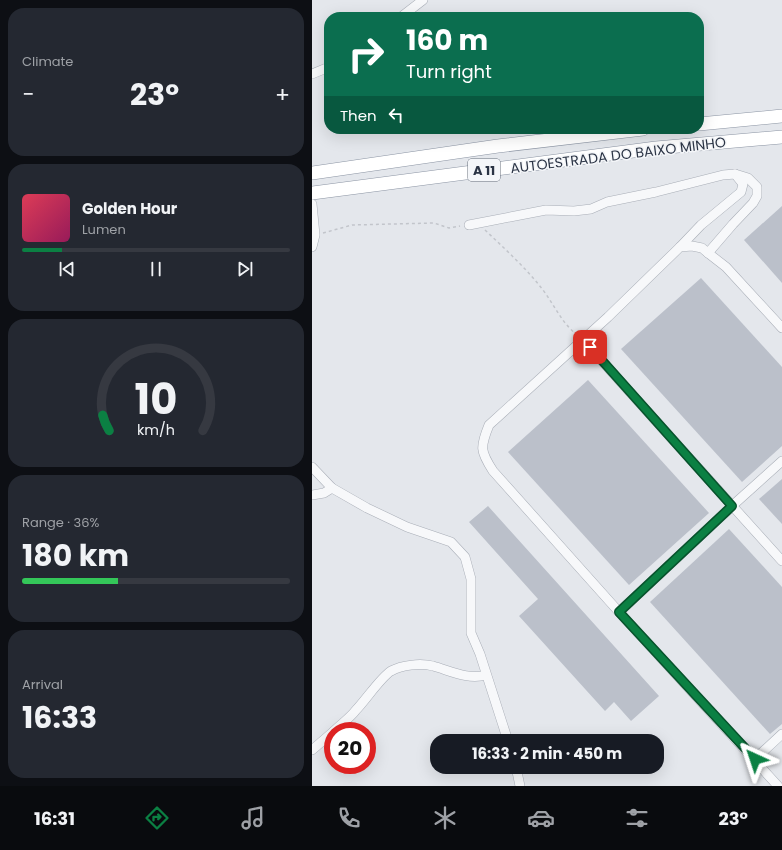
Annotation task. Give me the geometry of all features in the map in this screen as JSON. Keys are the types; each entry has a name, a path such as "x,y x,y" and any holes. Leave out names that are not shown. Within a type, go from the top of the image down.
{"highway":[{"name":"AUTOESTRADA DO BAIXO MINHO","path":"704,124 782,116"},
{"name":"AUTOESTRADA DO BAIXO MINHO","path":"312,173 498,146 601,134"},
{"name":"AUTOESTRADA DO BAIXO MINHO","path":"312,193 656,148 782,138"}],"street":[{"path":"407,12 423,0"},
{"path":"312,74 324,69"},
{"path":"469,225 546,210 574,211 591,208 607,202 656,192 722,175 735,174 748,178 757,187 757,196 753,203 708,252"},
{"path":"735,174 742,184 741,192 701,225 583,340 489,425 483,440 483,455 493,470 619,612 755,759 778,786"},
{"path":"312,204 315,235 312,248"},
{"path":"680,247 692,246 702,248 708,252 726,267 782,328"},
{"path":"583,340 782,561"},
{"path":"619,612 782,461"},
{"path":"312,467 332,488 367,508 407,527 451,542 464,557 471,578 471,634 480,654 506,734"},
{"path":"312,495 324,493 332,488"},
{"path":"343,722 355,712 390,671 407,666 426,665 464,676 478,677 486,675"},
{"path":"755,759 782,734"},
{"path":"312,750 324,739"},
{"path":"517,774 520,786"}],"path":[{"path":"315,235 352,225 434,223 449,228 469,225 483,229 506,249 543,290 567,327 583,340"}],"building":[{"path":"782,206 782,283 744,240"},
{"path":"701,278 782,367 782,446 742,482 621,349"},
{"path":"588,380 709,513 629,585 508,452"},
{"path":"782,479 782,524 759,499"},
{"path":"488,506 659,696 631,721 614,702 605,711 519,616 538,599 469,522"},
{"path":"729,529 782,587 782,724 770,734 650,602"}],"route":[{"path":"590,347 732,506 619,612 755,759"}]}
